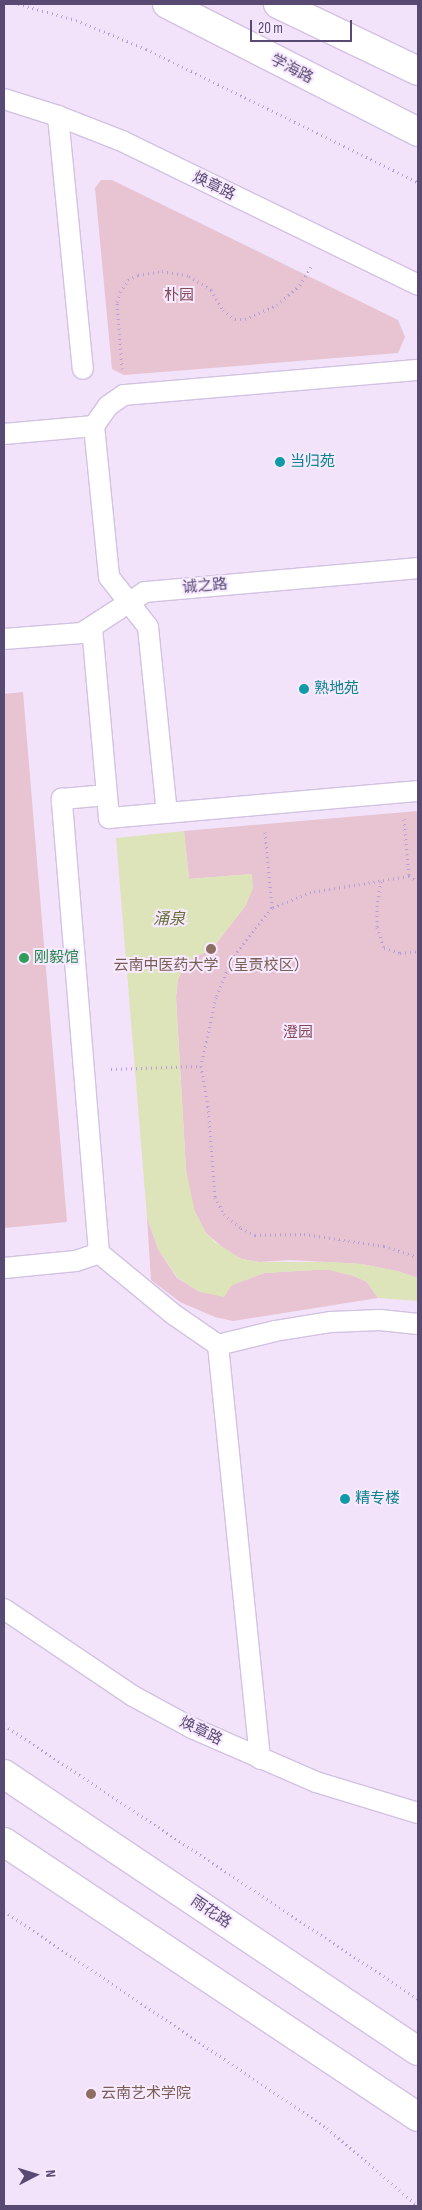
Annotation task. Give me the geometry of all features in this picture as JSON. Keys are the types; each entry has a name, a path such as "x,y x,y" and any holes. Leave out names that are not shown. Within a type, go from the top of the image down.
{"street":[{"name":"学海路","path":"167,4 418,132"},
{"path":"278,4 418,71"},
{"name":"雨花路","path":"4,1774 418,2051"},
{"path":"4,1842 418,2117"}],"lane":[{"name":"焕章路","path":"4,99 58,116 122,141 418,286"},
{"path":"58,116 83,369"},
{"path":"167,813 148,627 109,577 94,426 108,406 124,395 418,370"},
{"path":"4,434 94,426"},
{"name":"诚之路","path":"4,639 82,633 145,592 418,568"},
{"path":"92,627 109,818 410,791"},
{"path":"107,795 62,799 98,1253 173,1314 218,1345 276,1331 331,1322 380,1320 418,1324"},
{"path":"4,1268 76,1262 98,1253"},
{"path":"218,1345 260,1759"},
{"name":"焕章路","path":"4,1609 133,1696 192,1728 316,1782 418,1813"}],"path":[{"path":"18,4 76,20 146,49 418,182"},
{"path":"124,395 117,302 120,292 128,280 138,275 162,271 177,272 190,276 211,290 228,316 235,319 245,318 277,305 290,295 308,275 324,239"},
{"path":"409,876 410,791"},
{"path":"263,804 272,908"},
{"path":"418,882 409,876 311,892 272,908 232,958 216,997 200,1066 208,1106 216,1197 224,1214 241,1228 255,1236 304,1234 384,1246 418,1256"},
{"path":"381,881 377,905 377,927 384,948 400,953 418,951"},
{"path":"112,1069 200,1066"},
{"path":"4,1725 418,1999"},
{"path":"4,1911 327,2128 418,2206"}],"green space":[{"name":"朴园","path":"101,180 112,180 398,320 405,337 398,353 124,375 112,369 95,188"},
{"name":"刚毅馆","path":"23,692 67,1222 4,1228 4,694"},
{"name":"澄园","path":"418,811 418,1278 397,1271 361,1264 290,1260 259,1262 242,1259 228,1252 206,1233 195,1212 190,1196 186,1170 176,997 178,979 184,967 195,957 212,949 246,905 252,874 189,879 184,831"},
{"path":"147,1217 158,1249 177,1278 200,1292 232,1285 264,1273 330,1270 354,1276 367,1282 378,1298 233,1321 215,1317 180,1302 151,1280"}],"water":[{"name":"涌泉","path":"184,831 189,879 252,874 253,888 246,905 212,949 195,957 184,967 178,979 176,997 186,1170 195,1212 206,1233 216,1243 242,1259 259,1262 361,1264 397,1271 418,1278 418,1301 378,1298 367,1282 354,1276 330,1270 264,1273 232,1285 224,1297 200,1292 178,1278 158,1249 147,1217 116,838"}],"place":[{"name":"当归苑","path":"280,462"},
{"name":"熟地苑","path":"304,689"},
{"name":"云南中医药大学（呈贡校区）","path":"211,949"},
{"name":"刚毅馆","path":"24,958"},
{"name":"精专楼","path":"345,1499"},
{"name":"云南艺术学院","path":"91,2094"}]}
